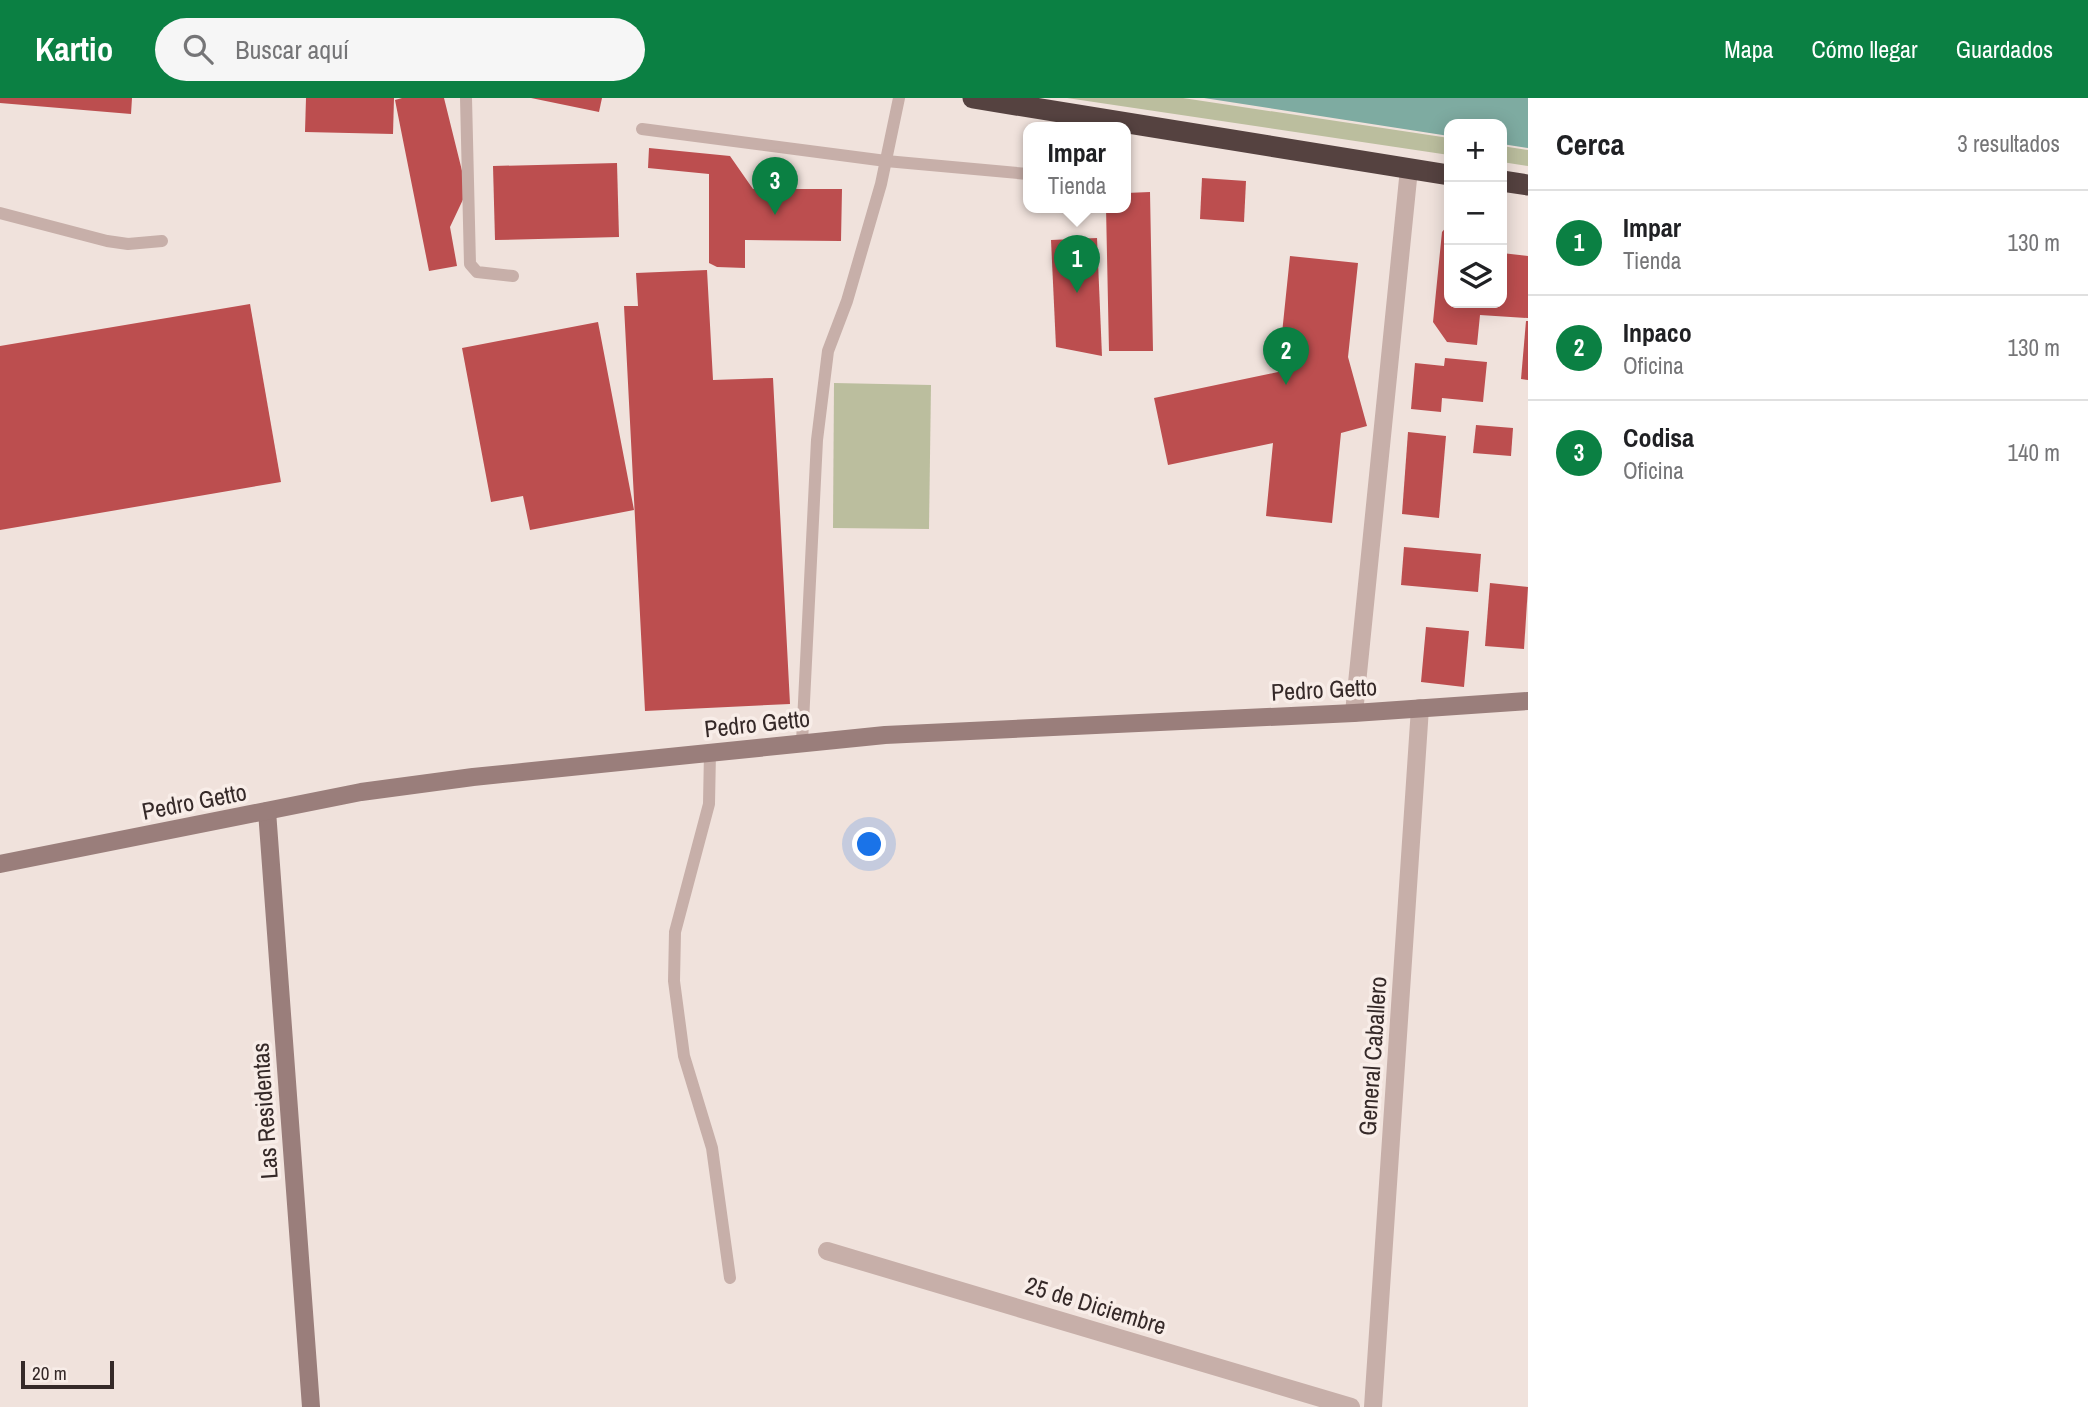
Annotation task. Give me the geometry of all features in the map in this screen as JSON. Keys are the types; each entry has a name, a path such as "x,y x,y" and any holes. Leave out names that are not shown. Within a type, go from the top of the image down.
{"highway":[{"path":"973,98 1120,122"},
{"path":"1131,124 1444,173"},
{"path":"1507,182 1528,185"}],"street":[{"path":"1354,713 1409,169"},
{"name":"Pedro Getto","path":"0,864 361,792 802,742 885,735 1354,713 1528,701"},
{"name":"General Caballero","path":"1373,1407 1420,708"},
{"name":"Las Residentas","path":"267,811 311,1407"},
{"name":"25 de Diciembre","path":"827,1251 1351,1407"}],"lane":[{"path":"466,98 470,264 477,272 513,276"},
{"path":"802,742 817,440 828,351 847,301 886,160 899,98"},
{"path":"642,129 886,160 1023,174"},
{"path":"0,213 107,241 128,244 162,241"},
{"path":"709,752 709,804 675,932 674,981 684,1056 712,1148 730,1278"}],"green space":[{"path":"1067,98 1183,98 1444,137 1444,154"},
{"path":"1507,147 1528,150 1528,166 1507,163"},
{"path":"834,383 931,385 929,529 833,528"}],"water":[{"path":"1204,98 1528,98 1528,148 1507,145 1507,119 1444,119 1444,135"}],"building":[{"path":"0,98 132,98 131,114 0,103"},
{"path":"306,98 394,98 393,134 305,132"},
{"path":"444,98 467,191 450,227 457,266 429,271 395,100"},
{"path":"531,98 602,98 599,112"},
{"path":"649,148 730,156 753,189 842,189 841,241 745,240 745,268 717,267 709,263 709,174 648,168"},
{"path":"617,163 619,237 495,240 493,166"},
{"path":"1202,178 1246,181 1244,222 1200,219"},
{"path":"1150,192 1153,351 1109,351 1106,213 1131,213 1131,193"},
{"path":"1444,230 1444,308 1507,308 1507,254 1528,256 1528,318 1480,315 1477,345 1447,342 1433,322"},
{"path":"1097,238 1102,356 1056,347 1051,240"},
{"path":"1290,256 1358,263 1348,357 1367,426 1341,433 1332,523 1266,516 1273,443 1168,465 1154,398 1278,372"},
{"path":"707,270 713,380 773,378 790,704 645,711 624,306 638,306 636,273"},
{"path":"250,304 281,482 0,530 0,346"},
{"path":"1528,321 1528,380 1521,379"},
{"path":"598,322 634,510 530,530 523,496 491,502 462,348"},
{"path":"1445,358 1487,362 1483,402 1442,398 1441,412 1411,409 1415,363 1444,366"},
{"path":"1476,425 1513,428 1511,456 1473,453"},
{"path":"1408,432 1446,436 1439,518 1402,514"},
{"path":"1404,547 1481,554 1478,592 1401,585"},
{"path":"1490,583 1528,587 1524,649 1485,646"},
{"path":"1426,627 1469,631 1464,687 1421,682"}],"place":[{"name":"Codisa","path":"775,215"},
{"name":"Impar","path":"1077,293"},
{"name":"Inpaco","path":"1286,385"}]}
